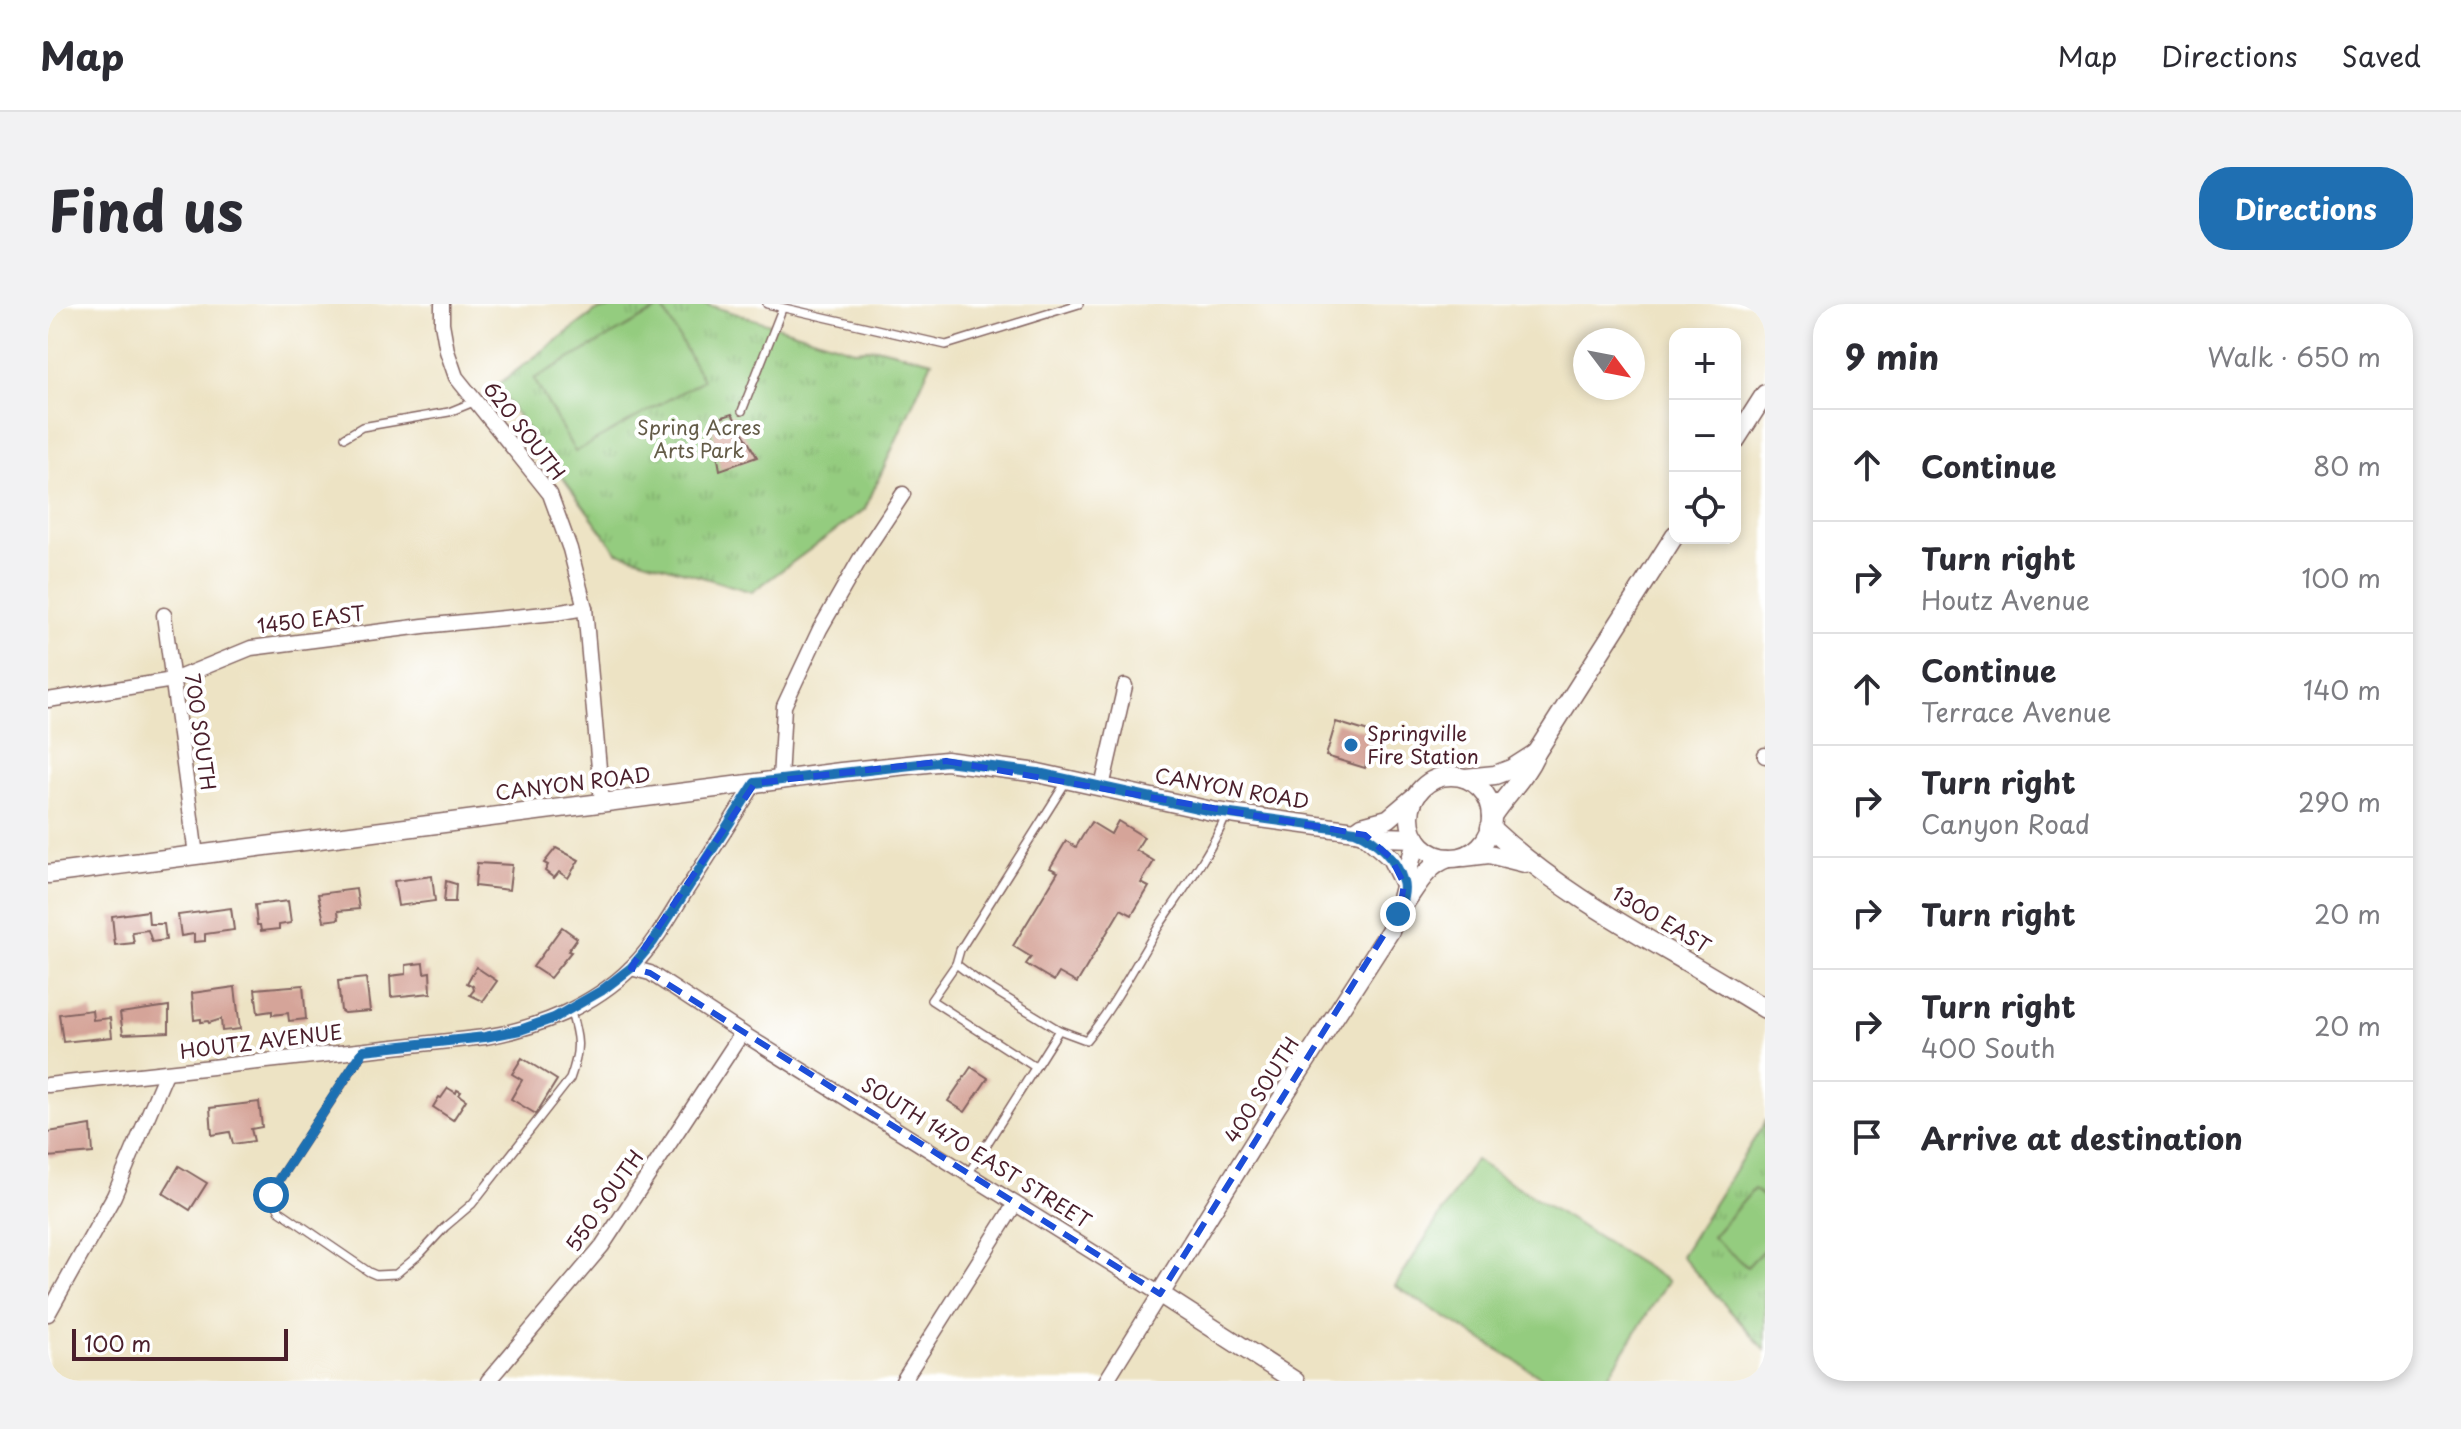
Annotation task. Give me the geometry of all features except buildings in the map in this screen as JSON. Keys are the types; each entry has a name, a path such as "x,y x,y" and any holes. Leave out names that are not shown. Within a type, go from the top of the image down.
{"main road":[{"path":"1741,432 1765,394"},
{"path":"1415,796 1410,817 1416,839 1426,849 1453,858 1477,848 1487,835 1503,799 1526,775 1536,753 1669,544"},
{"path":"1404,884 1391,858 1360,833 1362,826 1388,819 1432,780 1495,775 1536,753"},
{"name":"CANYON ROAD","path":"48,874 946,761 1038,773 1227,813 1416,839"},
{"path":"1465,778 1485,794 1491,821"},
{"name":"1300 EAST","path":"1491,821 1535,867 1602,911 1763,1001"},
{"name":"400 SOUTH","path":"1400,909 1416,839"},
{"name":"1300 EAST","path":"1453,858 1489,854 1535,867"},
{"name":"400 SOUTH","path":"1160,1294 1390,931 1400,909 1438,861 1453,858"},
{"name":"SOUTH 1470 EAST STREET","path":"1160,1294 1295,1381"}],"street":[{"name":"620 SOUTH","path":"444,304 442,323 456,377 550,494 570,549 585,608 602,803"},
{"path":"780,780 784,706 820,629 879,528 903,494"},
{"name":"1450 EAST","path":"48,700 173,680 251,648 585,608"},
{"name":"700 SOUTH","path":"164,615 196,855"},
{"path":"1102,787 1125,686"},
{"name":"HOUTZ AVENUE","path":"48,1085 503,1034 537,1024 601,991 631,968 653,942 755,783"},
{"name":"SOUTH 1470 EAST STREET","path":"631,968 650,973 1160,1294"},
{"name":"550 SOUTH","path":"488,1381 602,1246 742,1033"},
{"path":"48,1314 114,1196 166,1073"},
{"path":"903,1381 1015,1204"},
{"path":"1106,1381 1160,1294"}],"lane":[{"path":"767,304 946,345 1079,304"},
{"path":"742,411 782,309"},
{"path":"345,437 362,427 449,412 476,401"},
{"path":"1035,1067 931,1000 1067,780"},
{"path":"956,964 1059,1030 1086,1040 1103,1019 1158,928 1214,845 1227,813"},
{"path":"364,1050 271,1195 280,1211 369,1272 376,1275 396,1274 472,1204 570,1079 579,1038 570,1009"},
{"path":"968,1174 1059,1030"}],"highlighted area":[{"path":"946,761 1365,835 1391,858 1404,884 1400,909 1160,1294 650,973 631,968 755,783"}],"green space":[{"name":"Spring Acres Arts Park","path":"629,304 705,304 854,350 880,348 932,361 865,509 752,592 617,552 496,386 596,311"},
{"path":"662,307 703,380 575,452 534,379"},
{"path":"1765,1122 1765,1350 1681,1256"},
{"path":"1475,1160 1668,1281 1605,1381 1548,1381 1395,1286"},
{"path":"1754,1189 1765,1198 1765,1248 1747,1267 1712,1237"}],"place":[{"name":"Springville Fire Station","path":"1351,745"}],"route":[{"path":"271,1195 364,1050 485,1037 520,1030 554,1018 586,1001 631,968 653,942 755,783 946,761 1038,773 1216,812 1355,831 1365,835 1396,865 1404,884 1398,914"}]}
